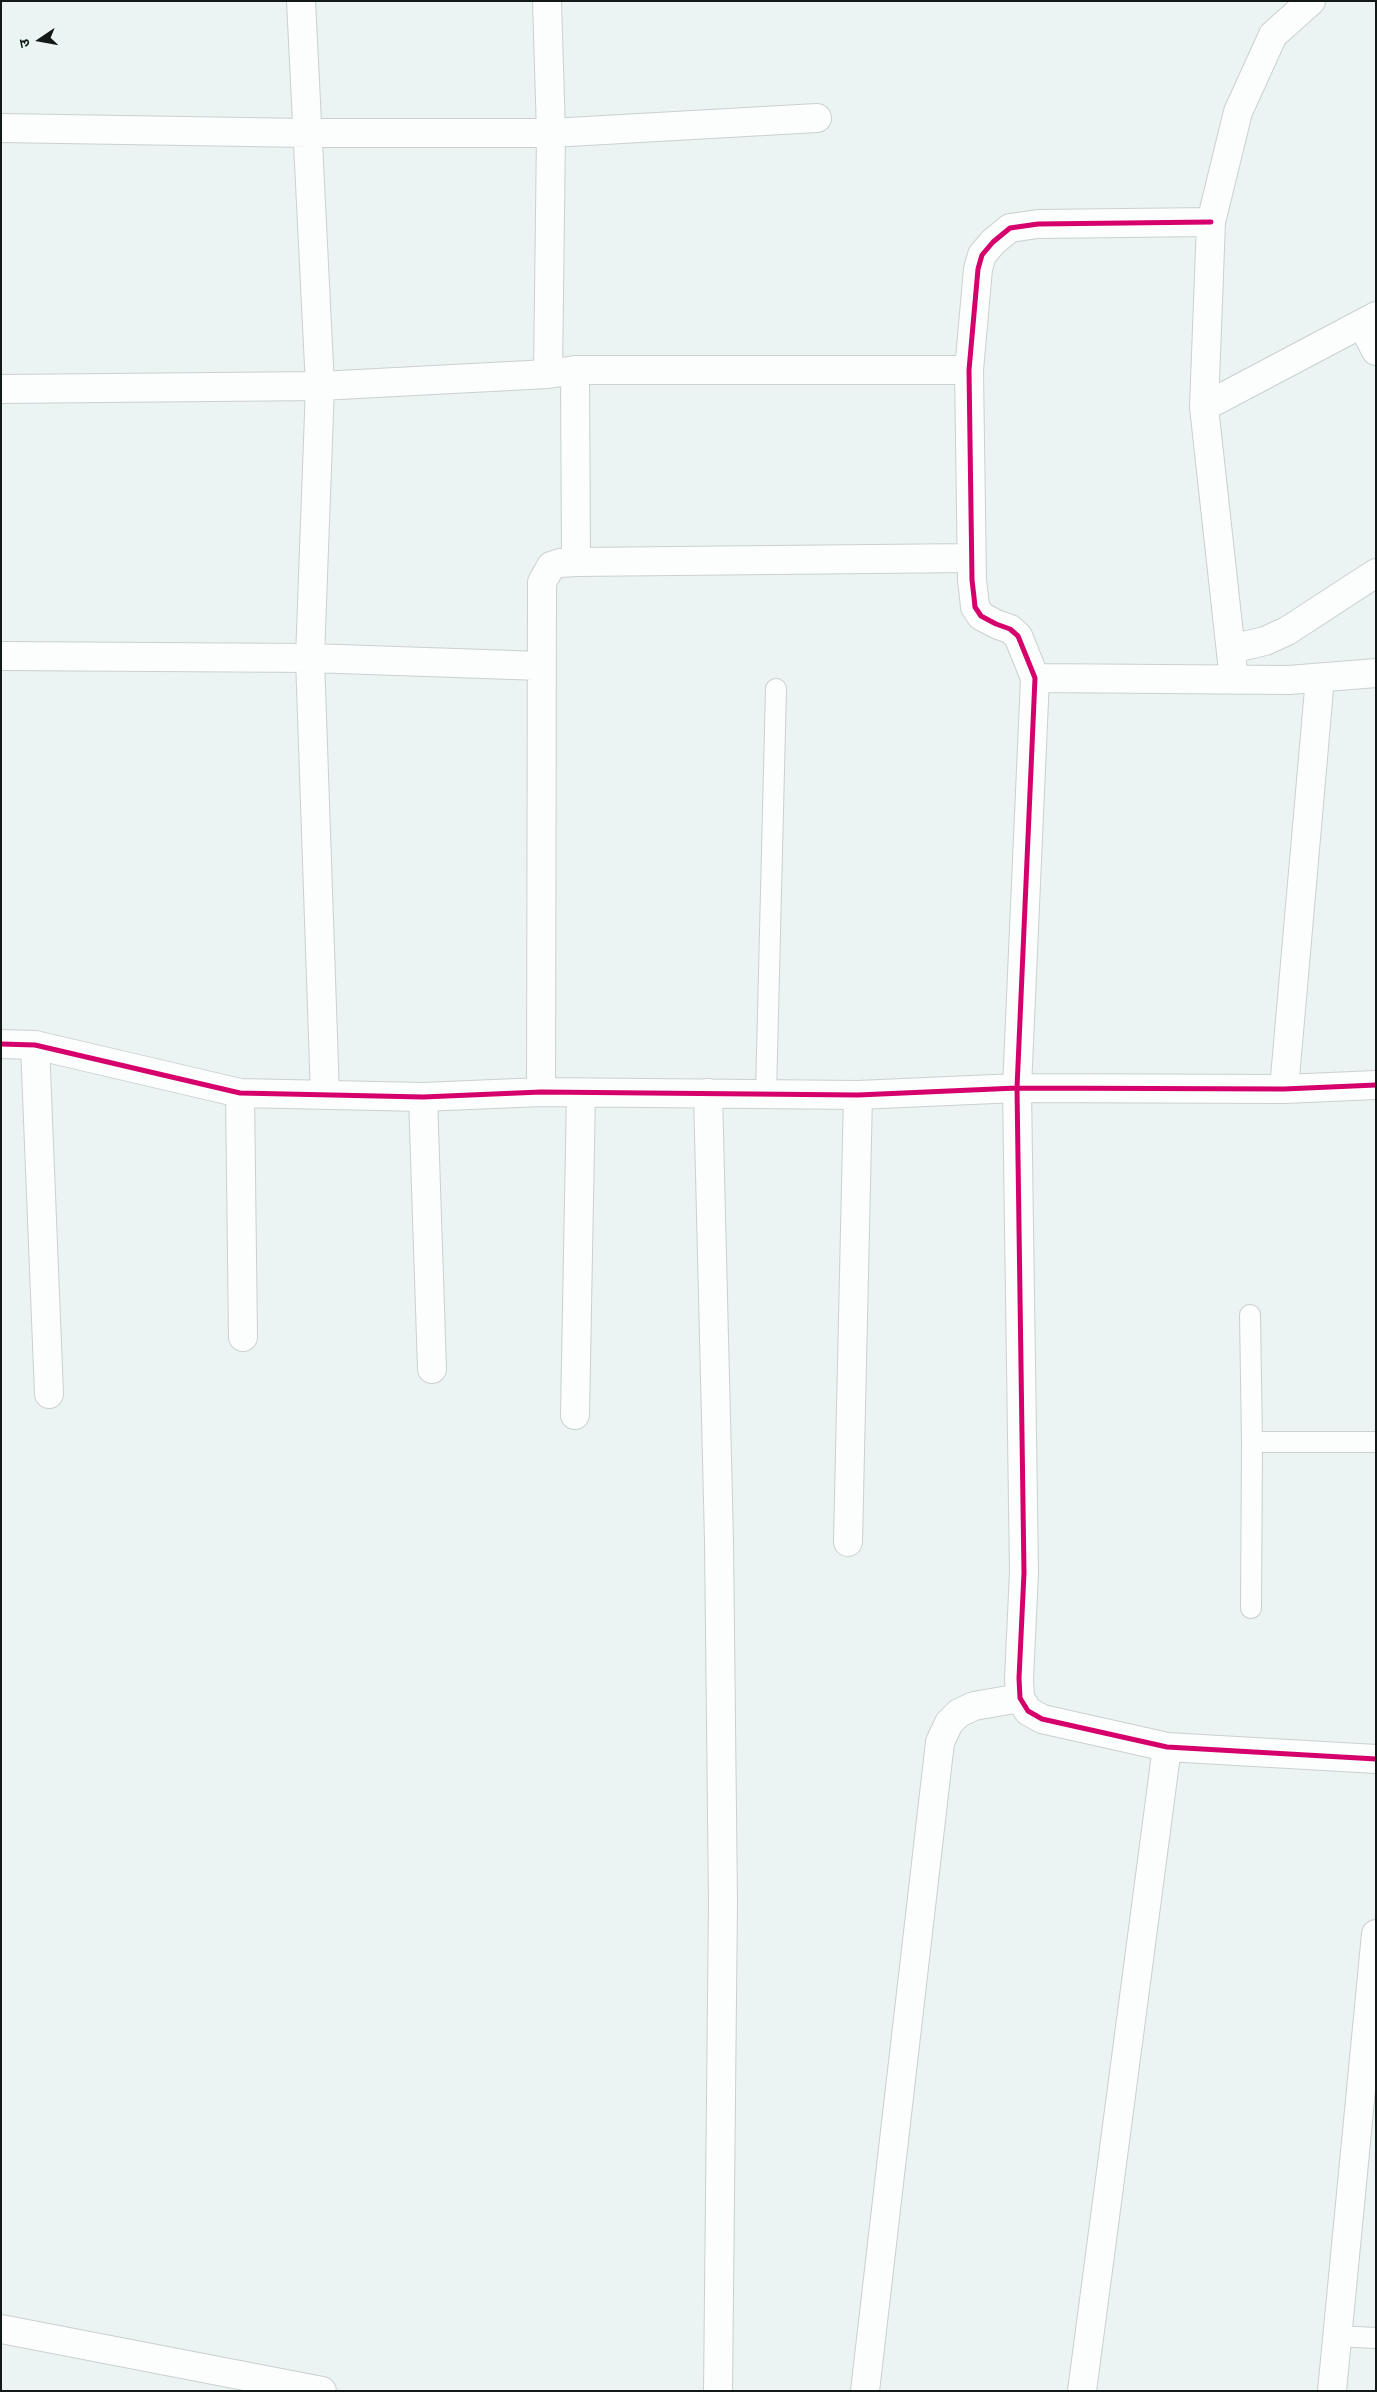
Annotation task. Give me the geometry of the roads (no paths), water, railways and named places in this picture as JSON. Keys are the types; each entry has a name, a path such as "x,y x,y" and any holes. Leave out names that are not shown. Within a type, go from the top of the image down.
{"street":[{"path":"302,1 320,386 310,658 325,1095"},
{"path":"547,1 551,134 548,374"},
{"path":"1234,680 1204,407 1211,222 1238,112 1273,35 1311,1"},
{"path":"1,128 307,133 551,134 817,118"},
{"path":"1211,222 1038,224 1010,228 992,242 982,255 978,269 969,370 972,558 975,607 981,616 1010,629 1018,636 1035,678 1017,1088 1024,1573 1019,1678 1020,1698 1028,1710 1042,1719 1167,1747 1376,1759"},
{"path":"1204,407 1369,320 1376,351"},
{"path":"1,389 320,386 548,374 575,370 969,370"},
{"path":"575,370 576,562"},
{"path":"541,1092 542,582 551,566 576,562 972,558"},
{"path":"1231,648 1266,641 1286,631 1376,573"},
{"path":"1,656 310,658 542,666"},
{"path":"1035,678 1234,680 1320,678 1376,673"},
{"path":"1284,1089 1320,678"},
{"path":"1,1044 35,1045 240,1093 423,1097 541,1092 708,1092 858,1095 1017,1088 1284,1089 1376,1085"},
{"path":"35,1045 49,1394"},
{"path":"708,1092 719,1541 722,1892 718,2391"},
{"path":"240,1093 243,1337"},
{"path":"575,1415 581,1093"},
{"path":"848,1542 858,1095"},
{"path":"423,1097 432,1368"},
{"path":"865,2391 940,1742 949,1723 959,1713 974,1706 1020,1698"},
{"path":"1082,2391 1167,1747"},
{"path":"1332,2391 1337,2336 1367,2111 1376,1934"},
{"path":"1,2329 322,2391"}],"lane":[{"path":"766,1094 776,689"},
{"path":"1250,1315 1252,1442 1251,1608"},
{"path":"1252,1442 1376,1442"},
{"path":"1337,2336 1376,2338"}]}
